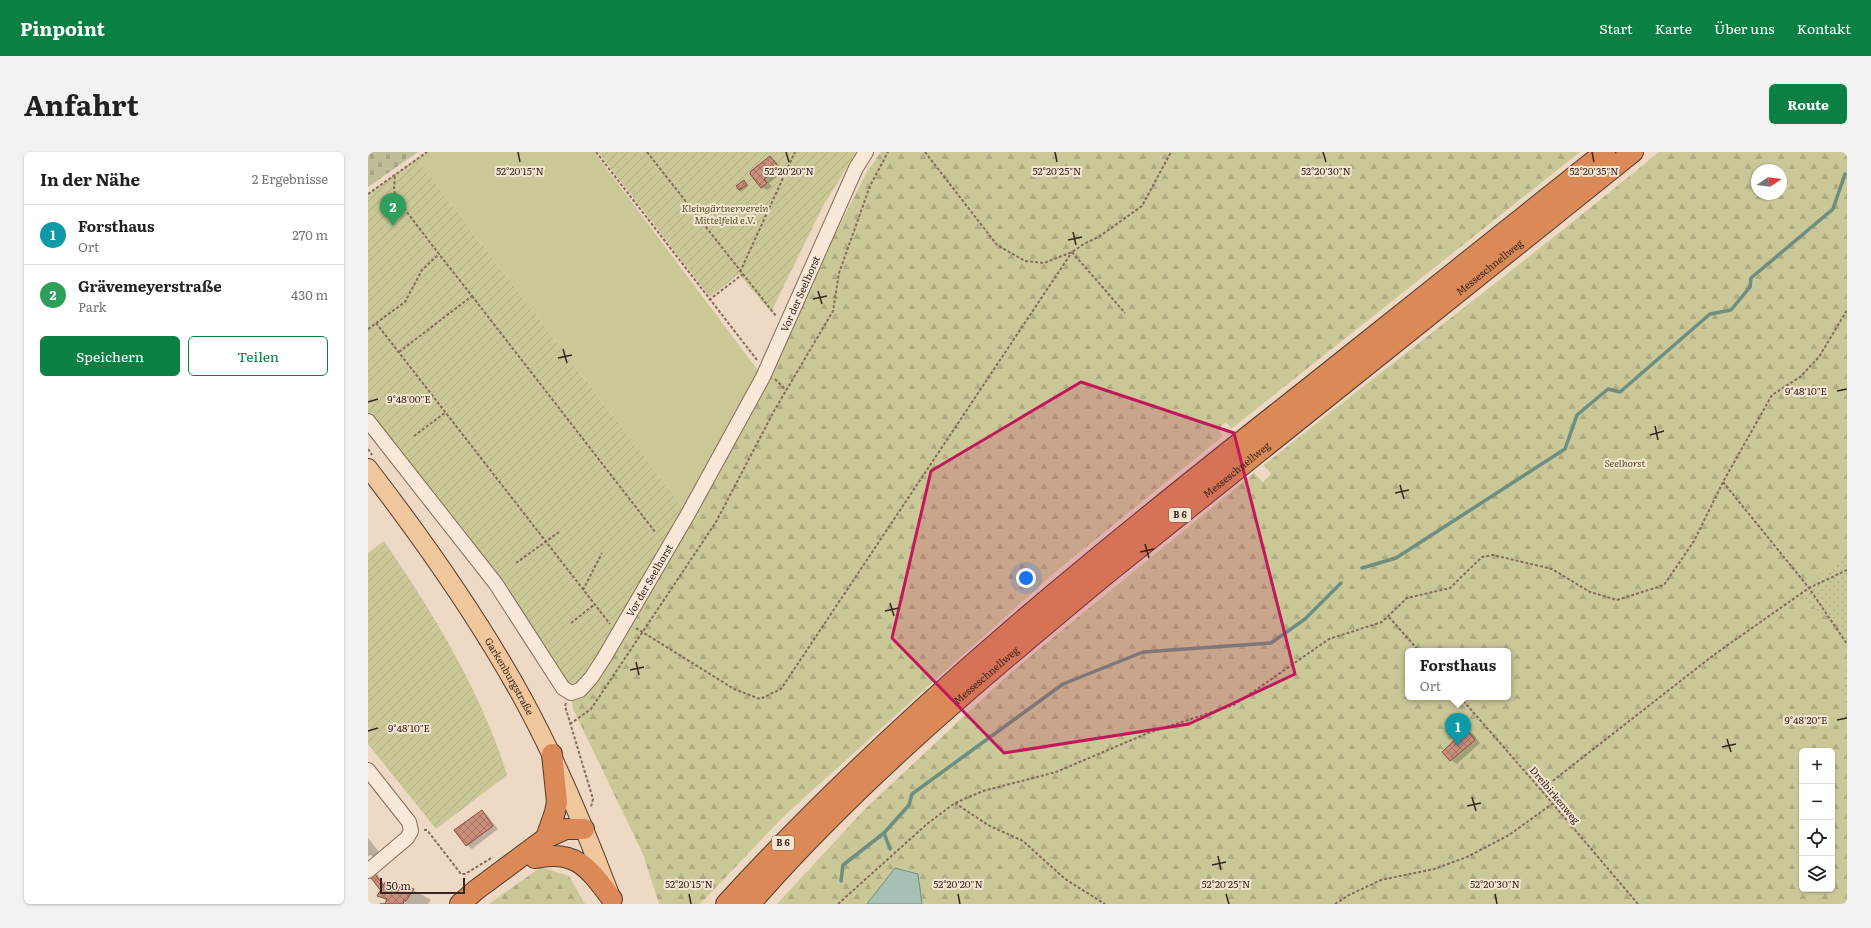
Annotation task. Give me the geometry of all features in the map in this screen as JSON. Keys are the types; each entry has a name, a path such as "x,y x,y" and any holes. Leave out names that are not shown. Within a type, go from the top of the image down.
{"highway":[{"name":"Messeschnellweg","path":"726,904 848,778 923,707 1008,633 1221,456 1605,152"},
{"name":"Messeschnellweg","path":"750,904 804,846 852,798 934,721 1018,647 1105,575 1633,152"},
{"path":"546,838 555,812 556,802 552,754"},
{"path":"460,904 476,890 546,838 566,828 584,828"},
{"path":"469,904 500,879 535,858 570,841 584,828"},
{"path":"535,858 556,855 570,858 582,864 597,879 613,902"}],"main road":[{"name":"Garkenburgstraße","path":"368,468 409,522 462,597 516,686 552,754 584,828 613,902"}],"street":[{"name":"Vor der Seelhorst","path":"571,693 580,690 591,678 684,521 765,370 856,168 866,152"},
{"path":"368,420 496,584 563,688 571,693"},
{"path":"368,770 409,822 411,831 407,838 368,871"}],"path":[{"path":"368,194 427,152"},
{"path":"596,152 765,370"},
{"path":"647,152 785,328"},
{"path":"740,272 795,152"},
{"path":"570,724 591,709 641,632 716,522 774,411 833,311 839,273 870,186 888,152"},
{"path":"924,152 997,245 1025,261 1044,264 1072,252 1100,236 1142,206 1171,152"},
{"path":"395,174 394,189 396,198 656,533"},
{"path":"626,621 641,632 734,689 760,699 781,689 1072,252"},
{"path":"1072,252 1125,313"},
{"path":"368,329 405,302 422,270 439,254"},
{"path":"710,300 743,274"},
{"path":"399,352 472,296"},
{"path":"838,904 927,824 955,803 983,791 1056,772 1148,733 1234,705 1329,638 1382,622 1389,617 1406,598 1450,588 1482,556 1493,555 1552,569 1590,592 1616,600 1664,585 1694,541 1723,482 1772,394 1800,377 1819,357 1847,310"},
{"path":"376,323 611,625"},
{"path":"414,436 446,412"},
{"path":"1723,482 1809,588 1847,644"},
{"path":"516,563 559,532"},
{"path":"583,590 602,553"},
{"path":"1541,790 1715,654 1809,588 1847,570"},
{"path":"571,623 595,604"},
{"path":"1389,617 1416,648"},
{"path":"571,693 565,706 593,799 592,807 590,808"},
{"name":"Dreibirkenweg","path":"1463,700 1638,904"},
{"path":"955,803 988,825 1023,841 1065,879 1105,904"},
{"path":"1335,904 1349,895 1381,880 1434,869 1467,857 1508,835 1552,804"},
{"path":"411,831 427,830 461,874 465,874 498,853"}],"highlighted area":[{"path":"1081,382 1234,433 1295,674 1189,724 1004,753 892,638 931,471"}],"green space":[{"path":"368,152 418,152 368,187"},
{"path":"427,152 594,152 763,377 688,514 417,159"},
{"name":"Kleingärtnerverein Mittelfeld e.V.","path":"598,152 856,152 822,208 771,312 739,274 710,297"},
{"path":"881,152 1580,152 1231,429 1226,422 1218,429 1223,436 1054,573 785,815 700,904 659,904 643,854 573,709 571,693 580,690 765,370 867,172"},
{"name":"Seelhorst","path":"1659,152 1847,152 1847,904 777,904 865,809 1011,672 1254,473 1263,482 1271,474 1264,465"},
{"path":"417,159 688,514 604,658 571,693 496,584 368,421 368,194"},
{"path":"384,541 438,625 470,683 484,713 507,775 436,829 368,744 368,553"},
{"path":"1847,558 1847,648 1838,621 1820,613 1800,595 1833,564"},
{"path":"1847,648 1847,705 1840,692 1846,674"},
{"path":"541,867 569,876 585,904 489,904"}],"shaded area":[{"path":"895,868 918,874 922,904 867,904"}],"building":[{"path":"770,156 779,168 764,179 767,183 761,188 750,174 751,171"},
{"path":"744,180 747,185 739,190 736,186"},
{"path":"1466,729 1475,740 1450,761 1442,752"},
{"path":"482,810 493,826 466,846 454,830"},
{"path":"368,865 384,886 381,891 368,874"},
{"path":"386,881 414,889 406,901 404,900 403,904 385,904 387,899 377,896"}],"waterway":[{"path":"1362,568 1396,558 1565,449 1577,415 1608,389 1620,392 1710,314 1731,310 1750,287 1751,278 1833,209 1845,174"},
{"path":"890,849 884,833 909,805 912,794 1063,684 1143,652 1271,643 1305,619 1341,583"},
{"path":"841,881 843,865 884,833"}],"place":[{"name":"Grävemeyerstraße","path":"393,226"},
{"name":"Forsthaus","path":"1458,746"}]}
